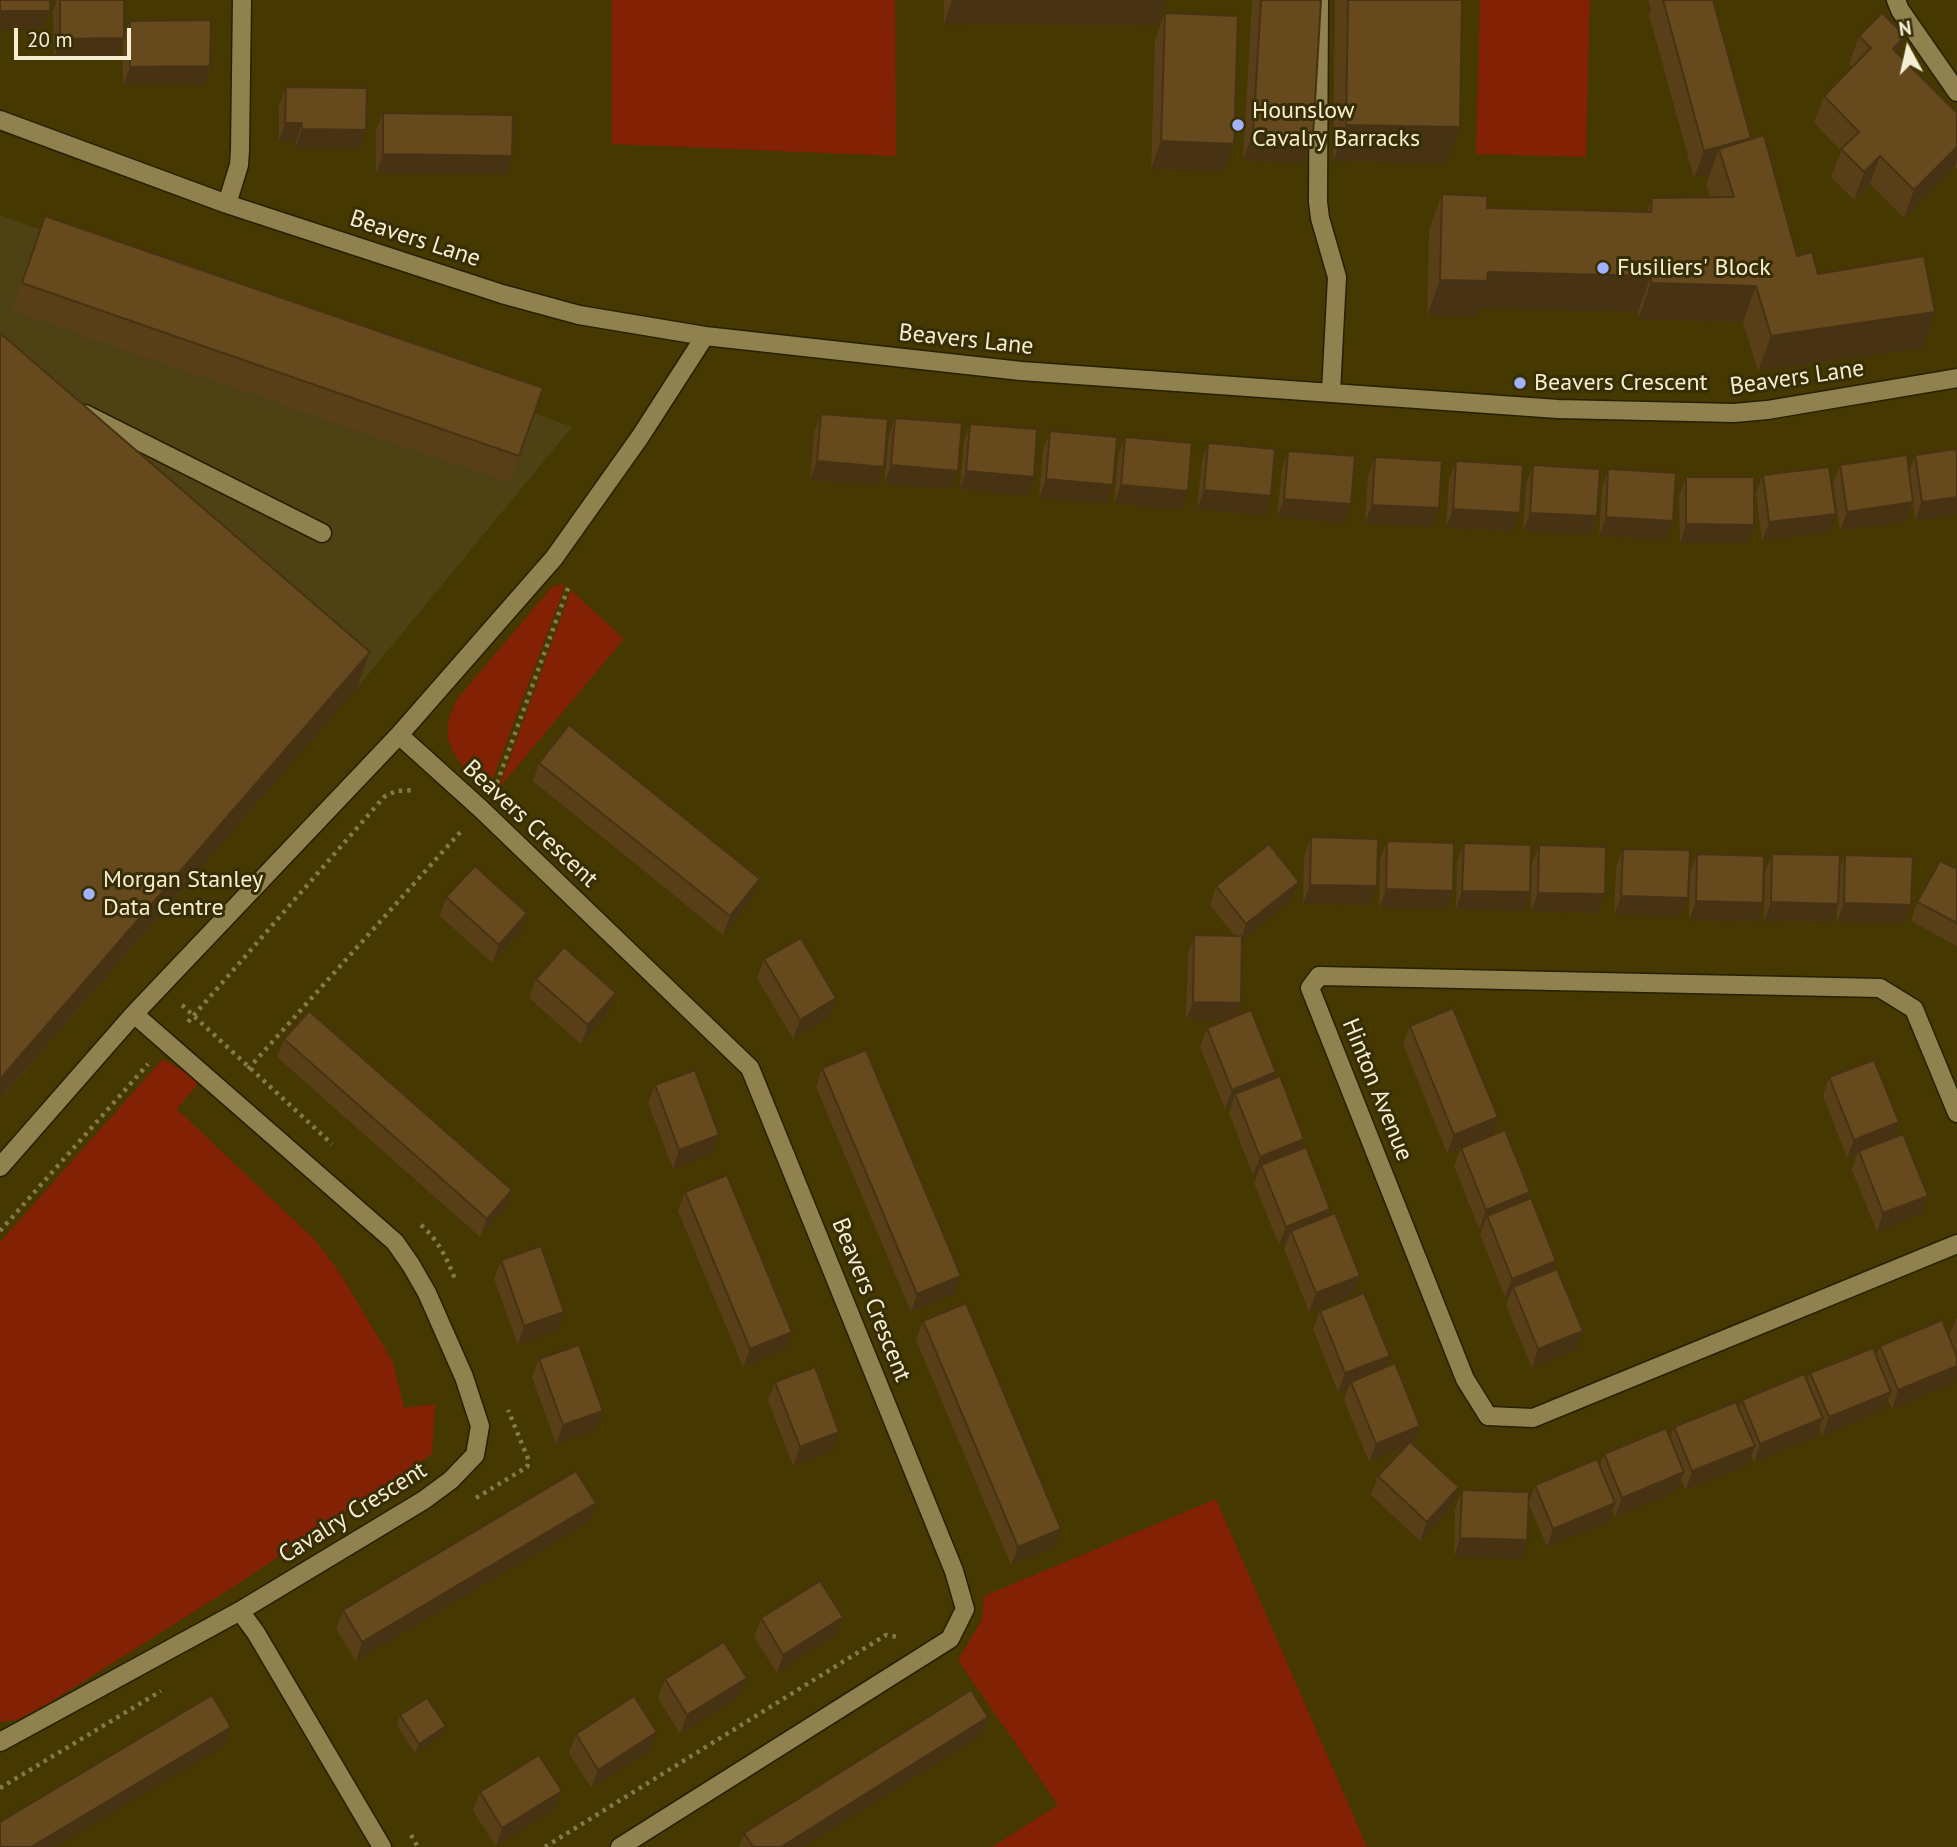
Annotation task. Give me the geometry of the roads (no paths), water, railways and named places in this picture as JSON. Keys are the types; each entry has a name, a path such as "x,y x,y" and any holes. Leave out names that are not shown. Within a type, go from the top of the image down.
{"street":[{"path":"227,204 239,165 242,0"},
{"path":"1319,0 1318,202 1337,276 1331,392"},
{"path":"1896,0 1900,10 1957,92"},
{"name":"Beavers Lane","path":"0,120 227,204 540,305 579,315 705,337 1021,371 1558,409 1734,413 1767,410 1957,378"},
{"path":"0,1167 134,1014 399,735 554,558 640,437 705,337"},
{"path":"69,407 322,533"},
{"name":"Beavers Crescent","path":"399,735 481,809 750,1068 954,1571 965,1609 950,1639 620,1847"},
{"name":"Hinton Avenue","path":"1957,1113 1913,1009 1880,988 1319,976 1310,988 1465,1379 1488,1416 1533,1418 1957,1244"},
{"name":"Cavalry Crescent","path":"0,1742 240,1611 424,1500 451,1480 475,1455 480,1426 464,1377 427,1293 395,1242 134,1014"},
{"path":"240,1611 256,1633 382,1847"}],"place":[{"name":"Hounslow Cavalry Barracks","path":"1238,125"},
{"name":"Fusiliers' Block","path":"1603,268"},
{"name":"Beavers Crescent","path":"1520,383"},
{"name":"Morgan Stanley Data Centre","path":"89,894"}]}
